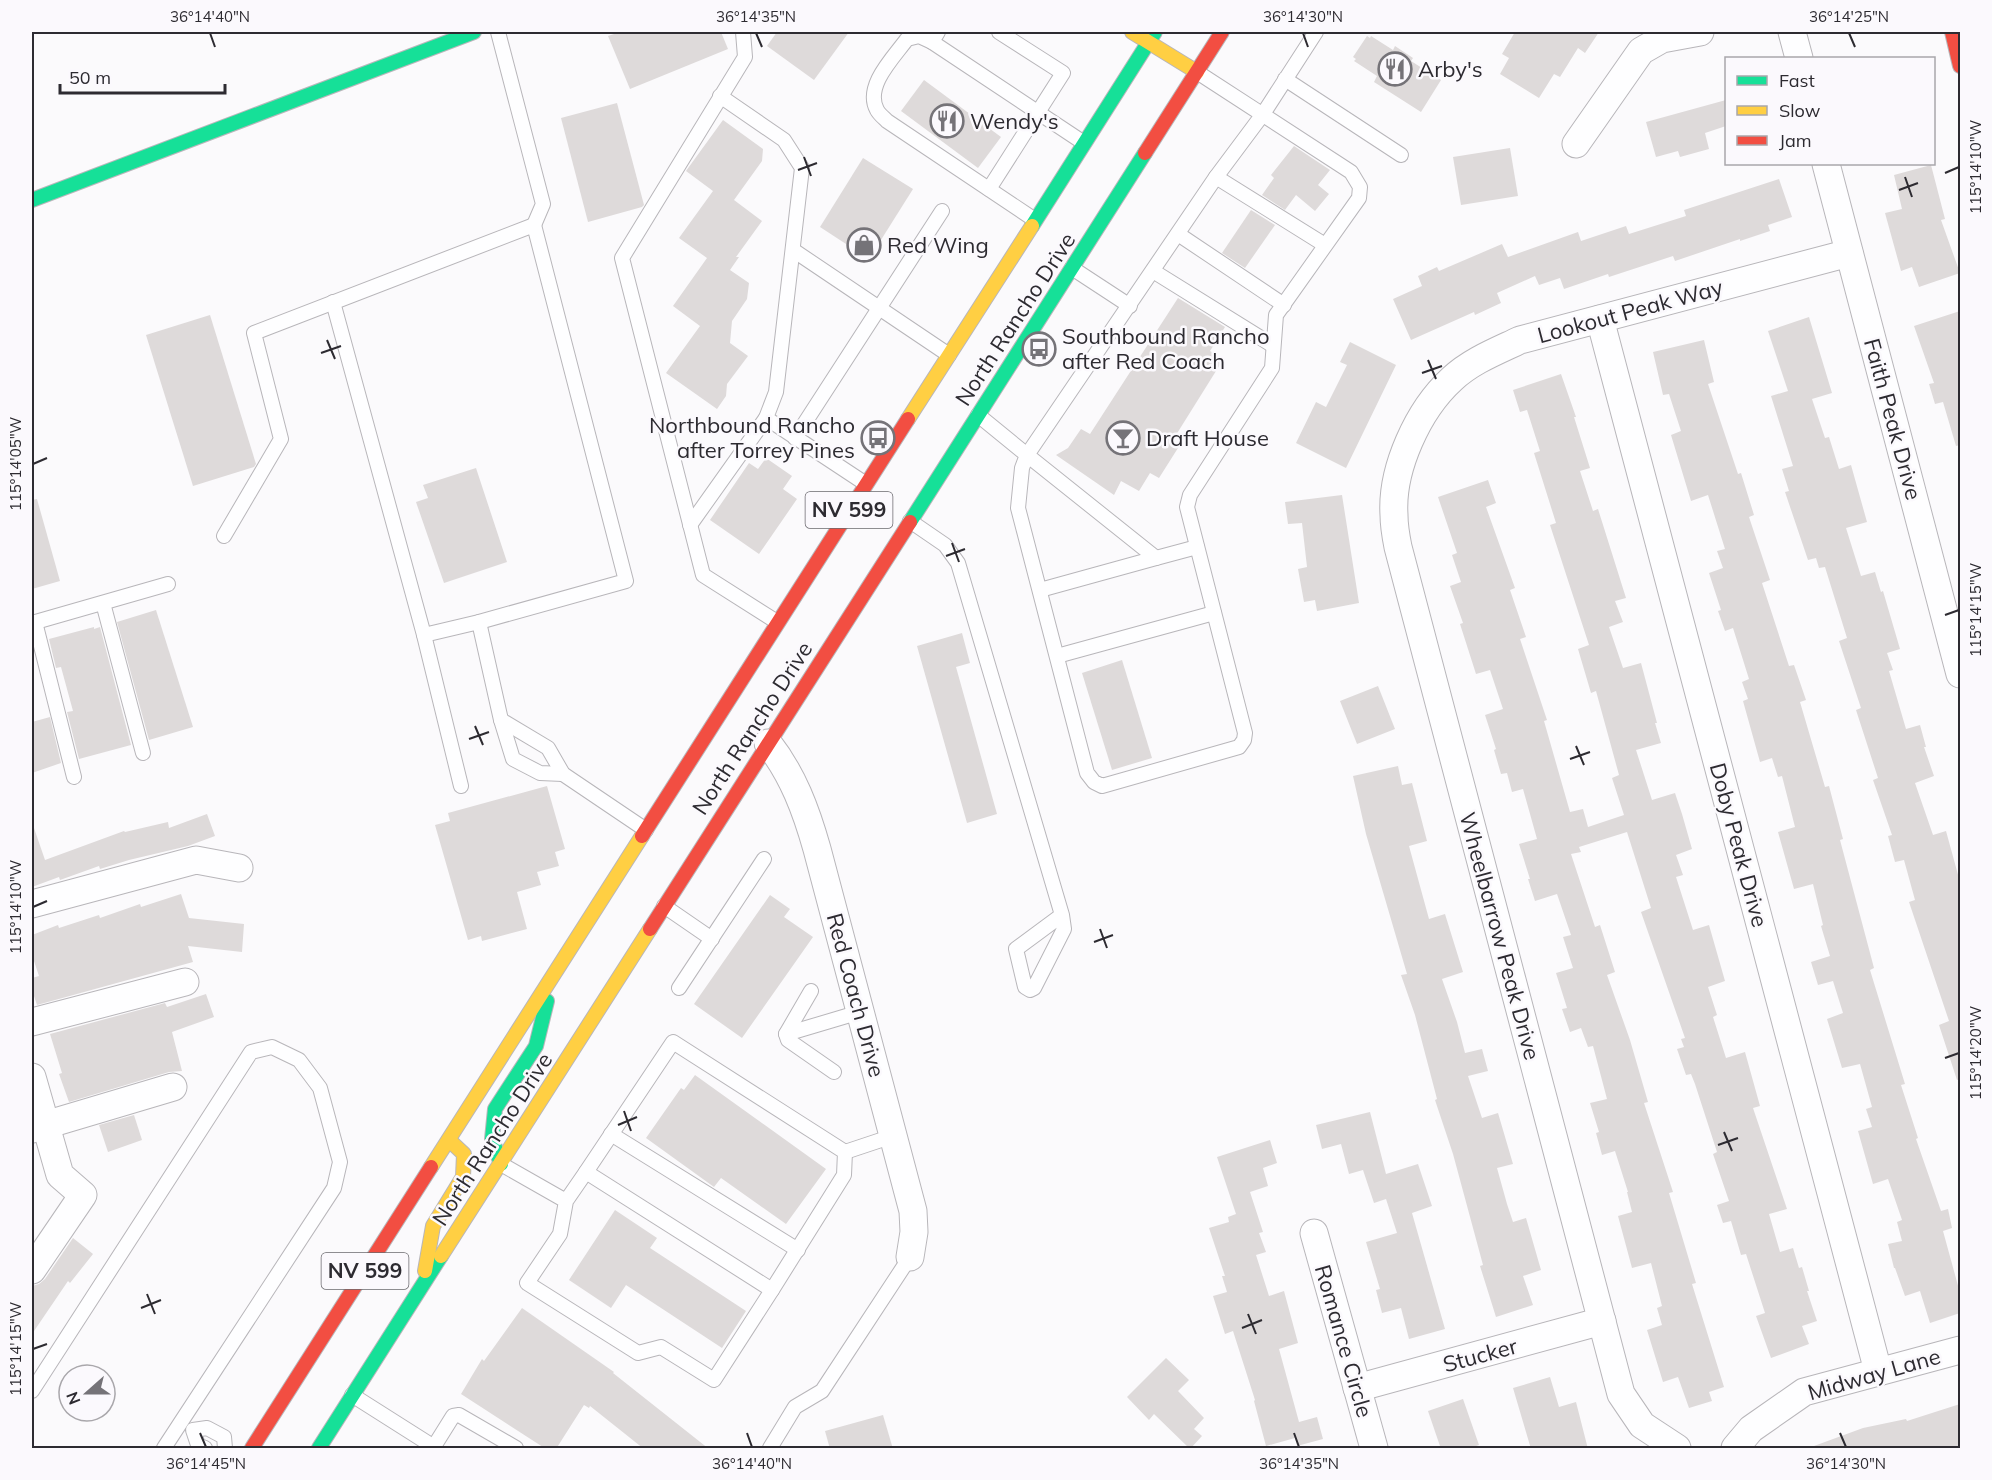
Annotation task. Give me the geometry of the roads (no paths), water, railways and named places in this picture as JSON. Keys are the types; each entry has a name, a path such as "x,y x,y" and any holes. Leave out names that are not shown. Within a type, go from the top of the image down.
{"main road":[{"path":"1132,32 1151,37 1197,72"},
{"name":"North Rancho Drive","path":"319,1449 1222,32"},
{"path":"1952,32 1960,66"},
{"path":"32,200 468,33"},
{"name":"North Rancho Drive","path":"252,1449 1151,37"},
{"path":"501,1164 492,1139 495,1109 536,1046 552,979"},
{"path":"423,1285 433,1226 463,1178 464,1154 449,1140"}],"street":[{"path":"1576,144 1641,51 1662,39 1700,32"},
{"path":"1792,32 1799,57"},
{"name":"Faith Peak Drive","path":"1826,165 1960,674"},
{"name":"Lookout Peak Way","path":"1429,404 1453,377 1484,356 1520,340 1850,253"},
{"name":"Doby Peak Drive","path":"1600,319 1878,1371"},
{"name":"Wheelbarrow Peak Drive","path":"1429,404 1410,437 1398,475 1393,513 1398,548 1622,1394 1642,1425 1677,1449"},
{"name":"Red Coach Drive","path":"768,743 789,774 806,810 913,1211 914,1232 910,1257"},
{"path":"32,904 196,860 239,868"},
{"path":"32,1022 185,982"},
{"path":"32,1077 38,1126 60,1175 83,1196 32,1270"},
{"path":"38,1126 173,1087"},
{"name":"Romance Circle","path":"1314,1233 1374,1449"},
{"name":"Stucker","path":"1357,1388 1602,1321"},
{"name":"Midway Lane","path":"1735,1449 1751,1428 1804,1392 1960,1350"}],"lane":[{"path":"424,635 626,581 534,225 543,204 498,32"},
{"path":"743,32 745,57 622,258 703,575 777,622"},
{"path":"989,189 1063,73 999,32"},
{"path":"1197,72 1263,114 1351,172 1360,187 1359,198 1276,315 1272,368 1190,495 1187,507 1245,733 1244,740 1239,747 1102,786 1094,782 1087,773 1018,508 1022,468 1027,455 1216,177 1263,114 1316,32"},
{"path":"1035,220 887,121 877,111 873,93 882,75 907,39 919,36 935,37 1037,112 1084,143"},
{"path":"1285,79 1401,155"},
{"path":"690,525 766,418 777,392 802,168 784,140 720,96"},
{"path":"1216,177 1325,245"},
{"path":"795,438 942,211"},
{"path":"224,536 281,439 254,333 534,225"},
{"path":"1178,234 1284,305"},
{"path":"793,250 949,355"},
{"path":"1072,268 1130,306"},
{"path":"1154,271 1272,345"},
{"path":"333,302 424,635 461,786"},
{"path":"978,415 1156,558"},
{"path":"766,418 866,484"},
{"path":"910,521 945,545 958,563 1062,915 1064,929 1034,988 1030,990 1025,987 1017,950 1062,915"},
{"path":"1040,590 1197,547"},
{"path":"74,777 33,623 168,584"},
{"path":"103,603 143,753"},
{"path":"1057,656 1214,614"},
{"path":"479,622 501,720 513,759 540,773 563,774"},
{"path":"501,720 548,748 563,774 646,830"},
{"path":"680,988 764,859"},
{"path":"664,906 712,939"},
{"path":"811,991 786,1034 788,1041 834,1072"},
{"path":"786,1034 861,1012"},
{"path":"673,1042 845,1152 844,1175 714,1380 661,1347 638,1353 527,1283 560,1234 566,1201 673,1042"},
{"path":"32,1391 251,1052 272,1047 299,1060 320,1088 340,1162 334,1188 164,1449"},
{"path":"611,1134 798,1250"},
{"path":"845,1152 893,1136"},
{"path":"501,1164 566,1201"},
{"path":"586,1172 772,1290"},
{"path":"770,1449 795,1407 822,1392 910,1257"},
{"path":"352,1395 433,1448 453,1416 459,1415 516,1449"},
{"path":"180,1423 193,1430 207,1428 224,1437 225,1449"},
{"path":"193,1430 198,1445 205,1449"}],"place":[{"name":"Arby's","path":"1395,69"},
{"name":"Wendy's","path":"947,121"},
{"name":"Red Wing","path":"864,245"},
{"name":"Southbound Rancho after Red Coach","path":"1039,349"},
{"name":"Northbound Rancho after Torrey Pines","path":"878,438"},
{"name":"Draft House","path":"1123,438"}]}
